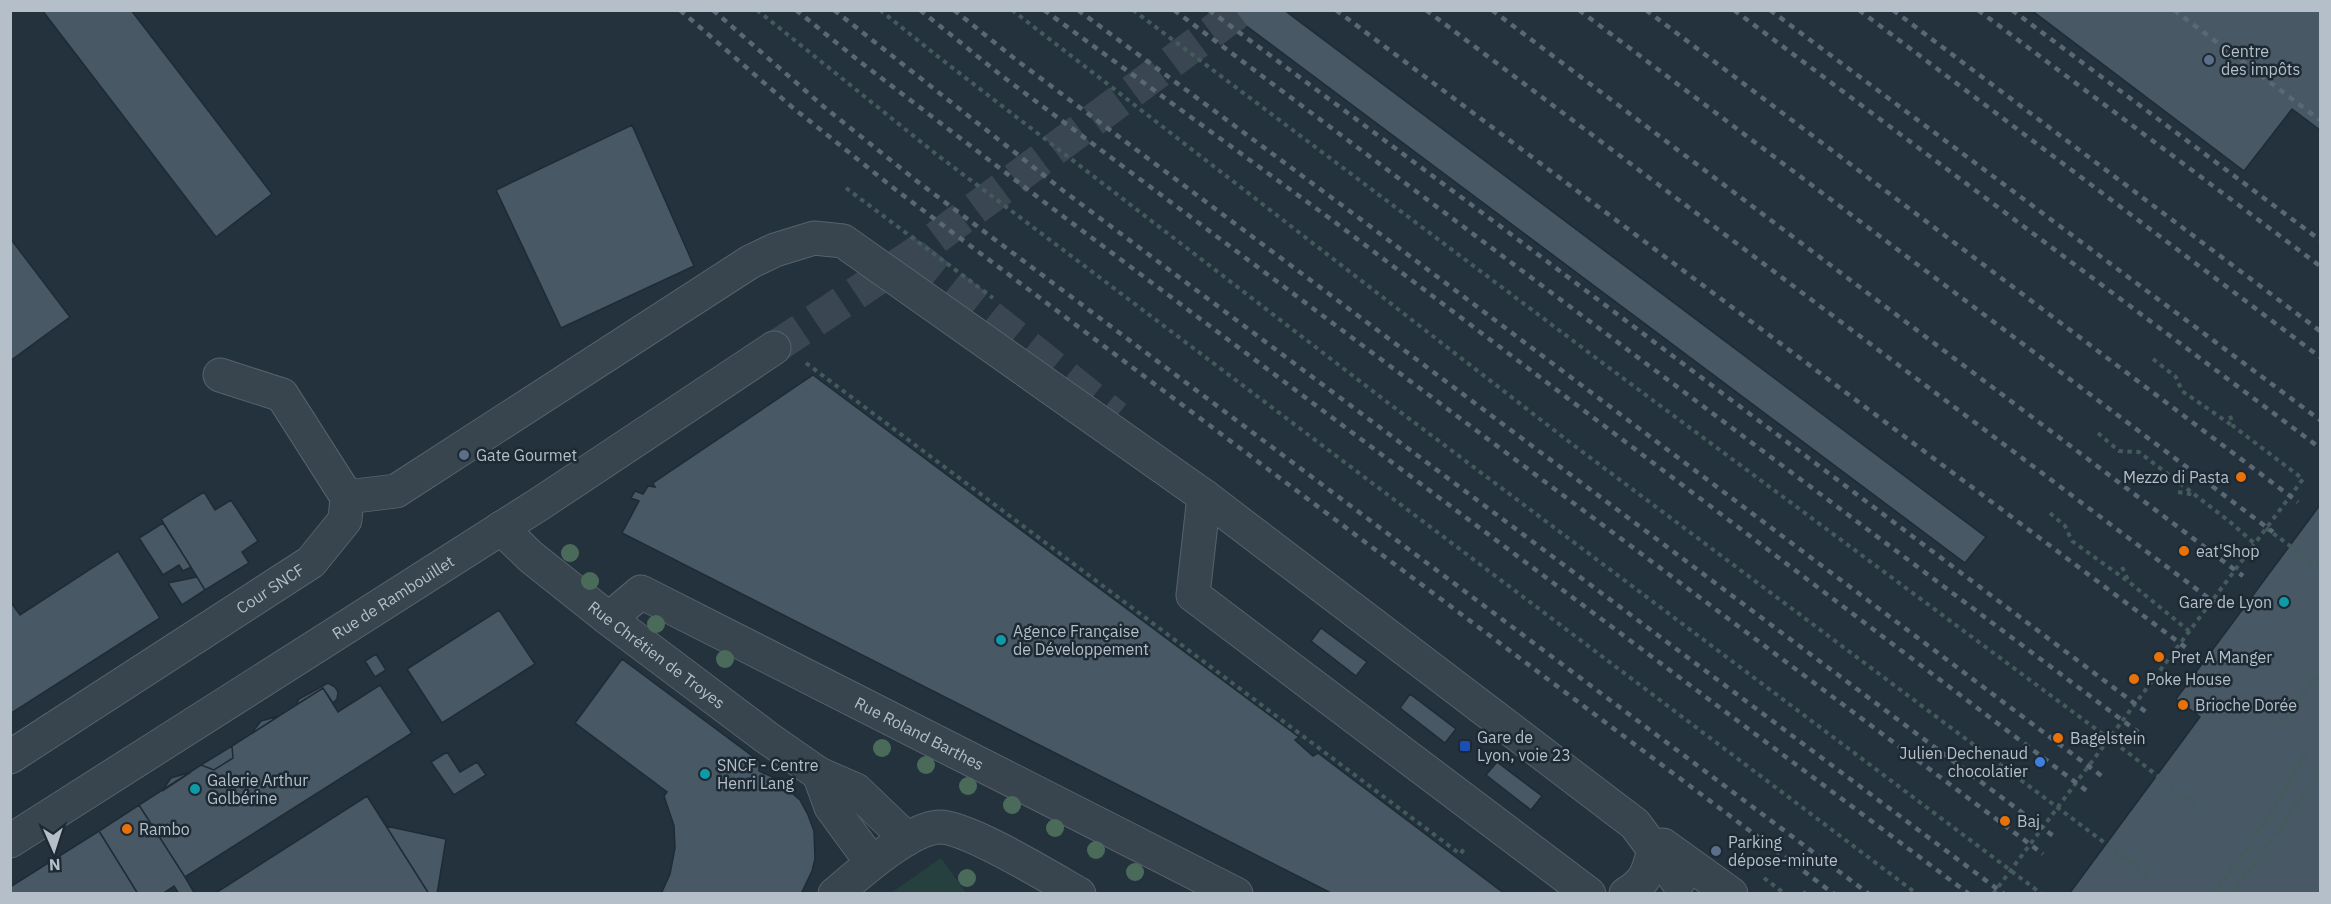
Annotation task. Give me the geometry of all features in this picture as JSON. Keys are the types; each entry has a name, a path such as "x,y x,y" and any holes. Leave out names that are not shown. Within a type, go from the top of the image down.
{"street":[{"path":"220,375 282,395 347,497 396,491 750,262 775,249 814,238 843,242 1204,496 1644,836 1731,894"},
{"name":"Rue de Rambouillet","path":"10,841 501,528 787,354"},
{"path":"1204,496 1193,595 1589,894"},
{"name":"Cour SNCF","path":"10,757 311,562 345,520 347,497"},
{"name":"Rue Chrétien de Troyes","path":"501,528 531,557 609,619 819,774 856,790 907,839"},
{"name":"Rue Roland Barthes","path":"609,619 641,592 1236,894"},
{"path":"819,774 831,807 872,863"},
{"path":"835,894 872,863 907,839 938,827 952,829 974,837 1079,894"},
{"path":"1644,836 1678,882"},
{"path":"1626,894 1638,886 1648,873 1644,836"}],"path":[{"path":"758,10 936,154 1917,894"},
{"path":"880,10 950,67 1383,399 2042,894"},
{"path":"1012,10 1572,444 2149,876"},
{"path":"1134,10 1618,374 2131,754 2201,810"},
{"path":"787,354 1460,854 1491,819"},
{"path":"1993,894 2303,479 2234,426 2182,391 2176,377 2153,359"},
{"path":"2230,416 2234,426"},
{"path":"2098,433 2119,451 2139,452 2254,544"},
{"path":"2178,492 2195,495"},
{"path":"2050,513 2065,526 2072,541 2129,582 2189,631"},
{"path":"2266,528 2320,568"},
{"path":"2122,567 2129,582"},
{"path":"2281,723 2320,675"},
{"path":"2214,894 2246,850 2308,752"},
{"path":"2232,894 2320,771"}],"green space":[{"path":"941,858 966,893 891,893"}],"building":[{"path":"42,10 131,10 272,194 216,237"},
{"path":"1225,10 1284,10 1986,537 1965,563"},
{"name":"Centre des impôts","path":"2031,10 2320,10 2320,130 2292,109 2244,171"},
{"path":"632,125 694,266 561,328 496,190"},
{"path":"10,238 70,317 10,361"},
{"name":"Agence Française de Développement","path":"813,375 1299,737 1295,740 1313,756 1318,753 1505,894 1333,894 622,533 639,501 631,498 635,491 643,494 648,486 655,487 653,483"},
{"path":"204,492 215,510 231,500 258,541 242,552 249,563 205,590 161,519"},
{"name":"Gare de Lyon","path":"2320,505 2320,894 2069,894 2200,717 2176,699"},
{"path":"163,523 191,567 183,571 179,565 163,575 139,538"},
{"path":"118,551 160,618 10,714 10,601 20,615"},
{"path":"197,577 205,590 182,605 168,583"},
{"path":"499,610 535,664 442,723 407,669"},
{"path":"1321,628 1367,662 1356,676 1311,641"},
{"path":"376,654 386,670 375,677 365,661"},
{"name":"SNCF - Centre Henri Lang","path":"622,659 759,761 759,771 775,778 800,800 814,831 815,859 801,894 661,894 670,874 675,848 674,826 664,796 667,792 575,723"},
{"path":"328,683 338,692 337,699 333,703 323,688 296,705 299,699"},
{"path":"380,685 412,733 185,877 139,805 201,765 214,770 233,758 232,746 323,688 338,712"},
{"path":"1410,694 1456,729 1445,743 1400,708"},
{"path":"279,716 251,734 261,721"},
{"path":"232,746 233,758 214,770 201,765"},
{"path":"447,752 460,772 477,762 486,775 454,795 431,762"},
{"path":"1497,762 1542,796 1531,810 1486,775"},
{"path":"191,772 162,791 171,778"},
{"path":"367,796 429,894 214,894"},
{"path":"139,805 195,894 179,894 174,886 162,894 138,894 99,831"},
{"path":"386,826 446,839 437,894 429,894"},
{"path":"99,831 138,894 10,894 10,887"}],"tunnel":[{"path":"774,348 913,255 1241,10"},
{"path":"913,255 1116,417"}],"railway":[{"path":"680,10 792,107 896,190 1834,894"},
{"path":"713,10 824,107 918,182 1869,894"},
{"path":"796,10 1052,208 1969,894"},
{"path":"834,10 1065,192 2004,894"},
{"path":"920,10 1002,76 2043,854"},
{"path":"954,10 1015,59 2056,838"},
{"path":"1044,10 1332,220 2091,794"},
{"path":"1078,10 1343,206 2103,777"},
{"path":"1174,10 2138,732"},
{"path":"1209,10 2150,715"},
{"path":"1336,10 2189,650"},
{"path":"1426,10 2215,603"},
{"path":"1492,10 2243,576"},
{"path":"1579,10 2273,532"},
{"path":"1646,10 2298,502"},
{"path":"1734,10 2320,448"},
{"path":"1770,10 2320,420"},
{"path":"1859,10 2320,357"},
{"path":"1893,10 2320,331"},
{"path":"1978,10 2320,266"},
{"path":"2012,10 2320,240"},
{"path":"2174,10 2320,120"}],"place":[{"name":"Centre des impôts","path":"2209,60"},
{"name":"Gate Gourmet","path":"464,455"},
{"name":"Mezzo di Pasta","path":"2241,477"},
{"name":"eat'Shop","path":"2184,551"},
{"name":"Gare de Lyon","path":"2284,602"},
{"name":"Agence Française de Développement","path":"1001,640"},
{"name":"Pret A Manger","path":"2159,657"},
{"name":"Poke House","path":"2134,679"},
{"name":"Brioche Dorée","path":"2183,705"},
{"name":"Bagelstein","path":"2058,738"},
{"name":"Gare de Lyon, voie 23","path":"1465,746"},
{"name":"Julien Dechenaud chocolatier","path":"2040,762"},
{"name":"SNCF - Centre Henri Lang","path":"705,774"},
{"name":"Galerie Arthur Golbérine","path":"195,789"},
{"name":"Baj","path":"2005,821"},
{"name":"Rambo","path":"127,829"},
{"name":"Parking dépose-minute","path":"1716,851"}]}
